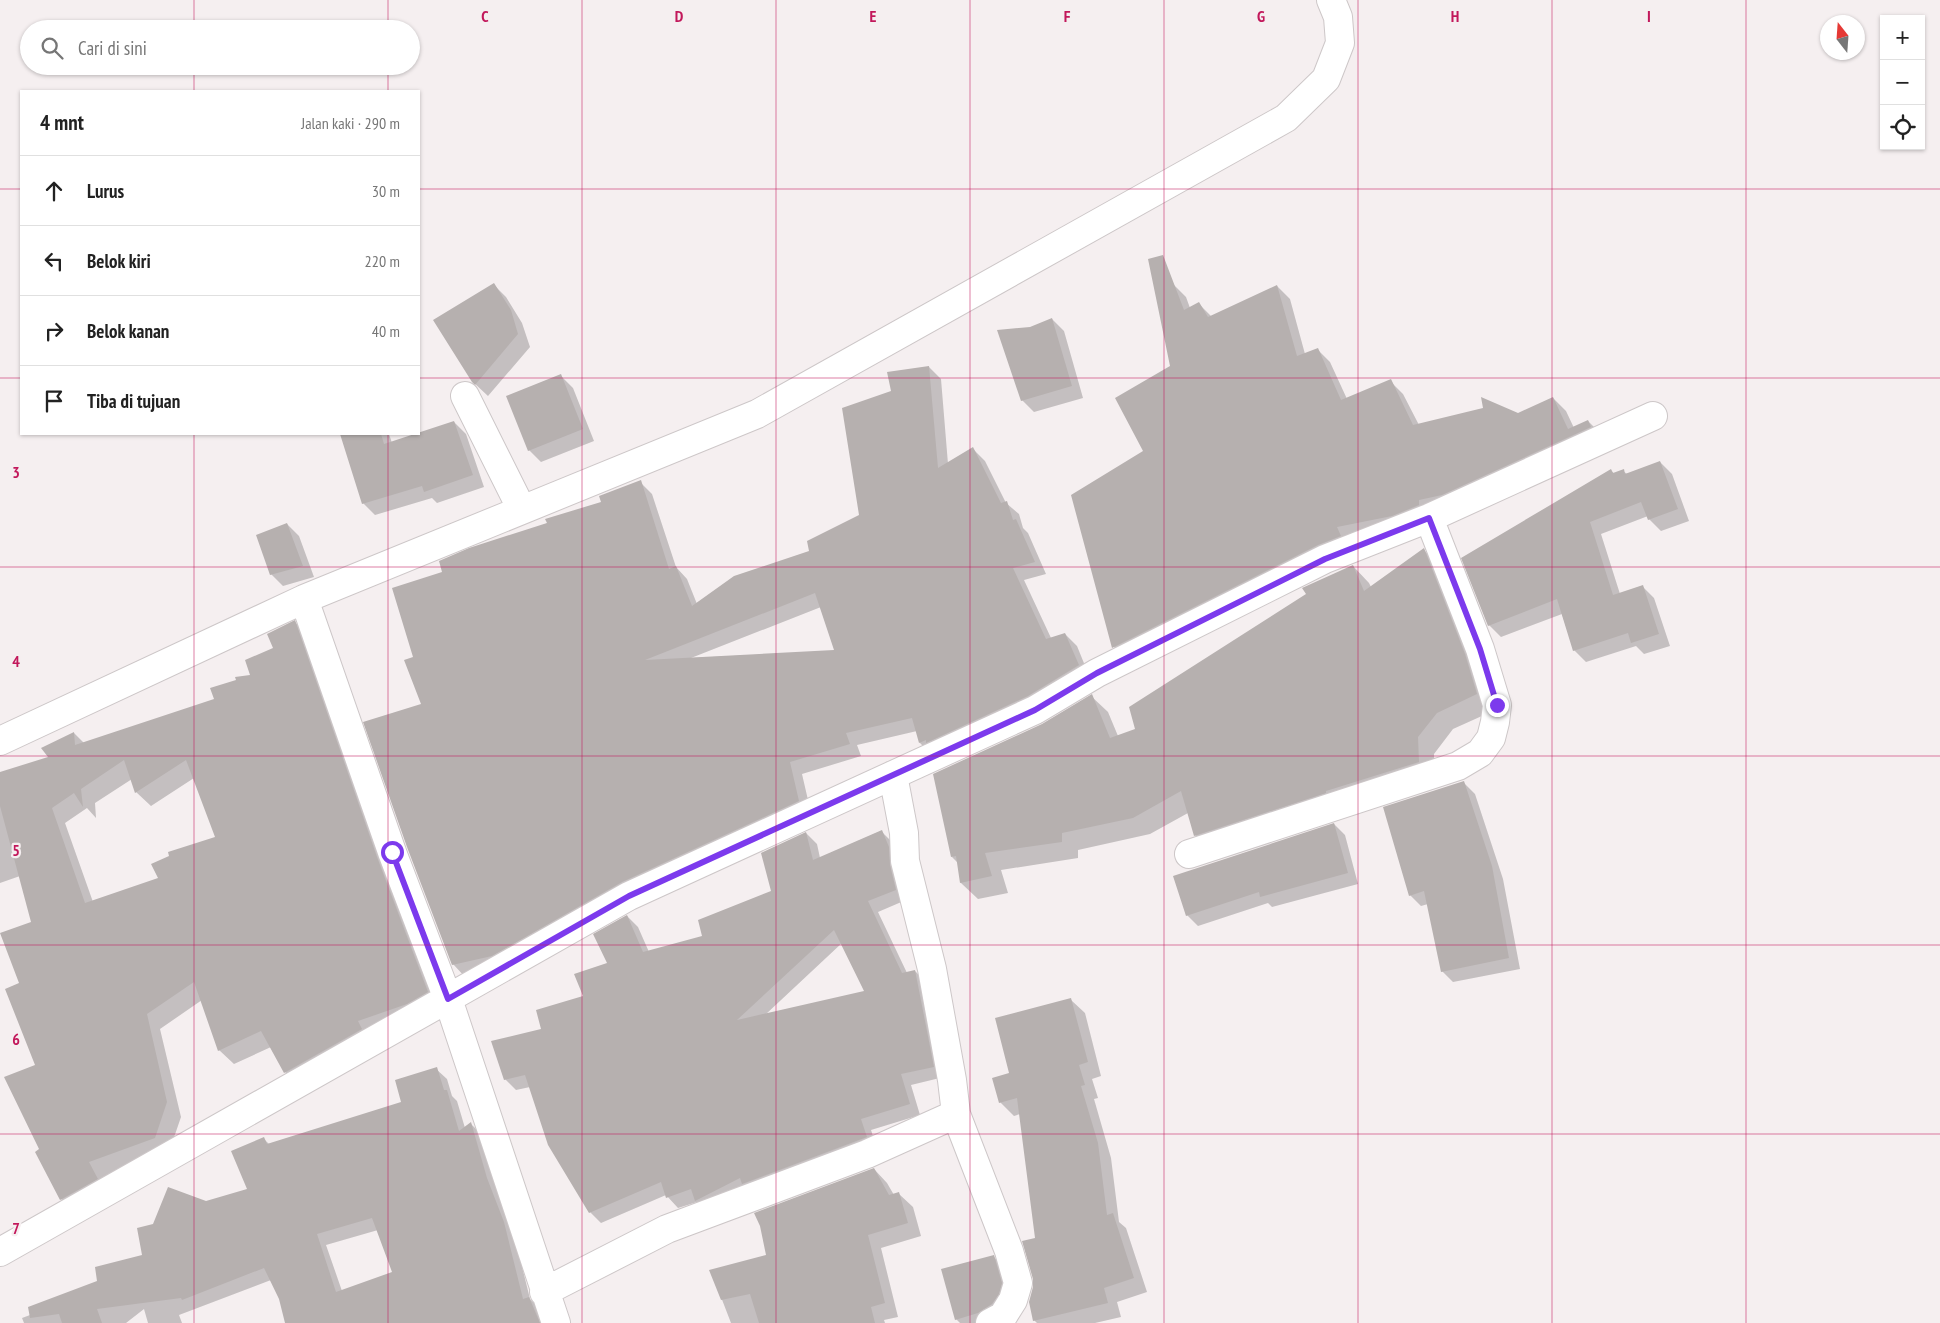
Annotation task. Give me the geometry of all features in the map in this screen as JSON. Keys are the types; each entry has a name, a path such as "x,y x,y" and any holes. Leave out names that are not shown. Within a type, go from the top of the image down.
{"street":[{"path":"0,741 304,599 757,414 1286,118 1326,79 1340,43 1338,18 1332,0"},
{"path":"465,396 522,510"},
{"path":"0,1252 629,896 1035,710 1097,673 1325,559 1429,518 1654,416"},
{"path":"1189,854 1458,766 1480,753 1491,738 1497,705 1480,649 1429,518"},
{"path":"304,599 392,852 448,999 544,1292 556,1323"},
{"path":"893,775 904,832 905,861 932,969 952,1080 956,1114 1009,1252 1018,1283 1013,1300 1003,1316 990,1323"},
{"path":"544,1292 667,1229 866,1154 956,1114"}],"building":[{"path":"1163,255 1184,310 1199,302 1208,317 1277,285 1297,356 1318,348 1341,400 1391,379 1413,425 1483,408 1481,397 1518,413 1553,397 1568,429 1588,420 1591,427 1442,495 1419,500 1419,505 1392,516 1337,527 1341,536 1318,545 1112,648 1071,495 1143,451 1115,398 1170,366 1148,259"},
{"path":"494,283 511,310 518,334 475,385 433,320"},
{"path":"1052,318 1072,386 1021,401 997,330 1030,327"},
{"path":"929,366 938,468 973,447 1001,503 1007,501 1013,520 1016,519 1035,562 1013,568 1046,639 1065,633 1079,665 1028,696 926,743 926,740 919,743 912,718 846,733 850,744 790,762 799,801 622,882 492,956 452,965 407,847 363,722 421,704 404,660 413,657 392,588 442,572 439,561 469,548 547,523 545,519 601,502 599,496 641,480 669,569 676,566 692,606 734,576 809,551 807,541 859,515 842,408 891,391 887,372","holes":["815,593 834,650 645,660"]},
{"path":"561,374 583,429 528,451 506,396"},
{"path":"454,421 473,475 424,492 422,486 362,504 340,435 381,435 384,444 411,435 420,435 420,432"},
{"path":"1660,461 1678,509 1648,520 1641,502 1590,522 1613,595 1643,585 1659,634 1631,643 1628,633 1573,651 1557,599 1488,626 1461,558 1611,469 1613,473 1624,469 1625,474"},
{"path":"287,523 303,566 270,575 256,535"},
{"path":"1424,548 1465,654 1477,694 1437,713 1418,737 1419,762 1326,791 1326,793 1194,836 1181,791 1133,818 1062,833 1062,842 985,853 992,876 960,883 956,856 951,857 933,774 1042,724 1092,694 1110,738 1135,729 1129,707 1306,594 1302,588 1353,565 1364,591"},
{"path":"295,620 377,857 428,992 407,1004 358,1021 362,1029 284,1073 261,1031 218,1051 194,982 147,1014 167,1102 155,1138 89,1162 98,1179 60,1200 35,1152 39,1149 4,1077 35,1065 5,989 19,983 0,933 31,922 0,806 0,772 48,757 41,748 74,732 75,745 214,699 210,688 236,680 235,677 250,675 245,660 273,648 267,634","holes":["124,760 135,793 186,760 215,837 168,852 169,856 151,864 158,878 85,903 52,808 74,793 83,807 81,789"]},
{"path":"1464,781 1492,866 1509,958 1441,972 1424,891 1409,896 1383,807"},
{"path":"1334,823 1348,873 1260,897 1259,892 1186,916 1173,876"},
{"path":"882,830 889,847 890,865 896,890 868,901 902,973 915,970 934,1067 901,1074 910,1104 861,1119 867,1137 742,1184 740,1178 695,1201 691,1189 666,1198 661,1182 589,1213 548,1145 525,1075 504,1080 491,1041 541,1029 536,1010 583,996 574,974 607,963 593,934 627,915 643,952 702,936 698,920 771,891 761,853 806,832 813,860","holes":["834,930 864,991 737,1020"]},
{"path":"1071,998 1088,1062 1079,1065 1085,1085 1081,1086 1098,1143 1107,1215 1113,1213 1134,1278 1104,1288 1108,1303 1033,1321 1029,1302 1033,1279 1022,1241 1035,1238 1017,1098 999,1103 992,1078 1009,1073 995,1018"},
{"path":"437,1067 444,1090 447,1090 459,1131 471,1122 487,1178 504,1222 523,1299 529,1297 540,1323 285,1323 279,1299 264,1268 182,1300 181,1298 97,1309 102,1323 62,1323 59,1314 30,1318 28,1307 97,1281 95,1267 142,1255 137,1228 153,1224 168,1187 206,1201 247,1189 231,1151 264,1137 267,1144 401,1102 395,1080","holes":["372,1218 392,1272 336,1292 317,1234"]},
{"path":"874,1168 889,1195 899,1192 908,1223 868,1235 885,1303 871,1307 875,1323 759,1323 750,1294 721,1300 709,1270 766,1255 760,1226 754,1213"},
{"path":"994,1255 1002,1283 999,1294 992,1304 978,1313 955,1320 941,1269"}],"route":[{"path":"392,852 448,999 629,896 1035,710 1097,673 1325,559 1429,518 1480,649 1497,705"}]}
